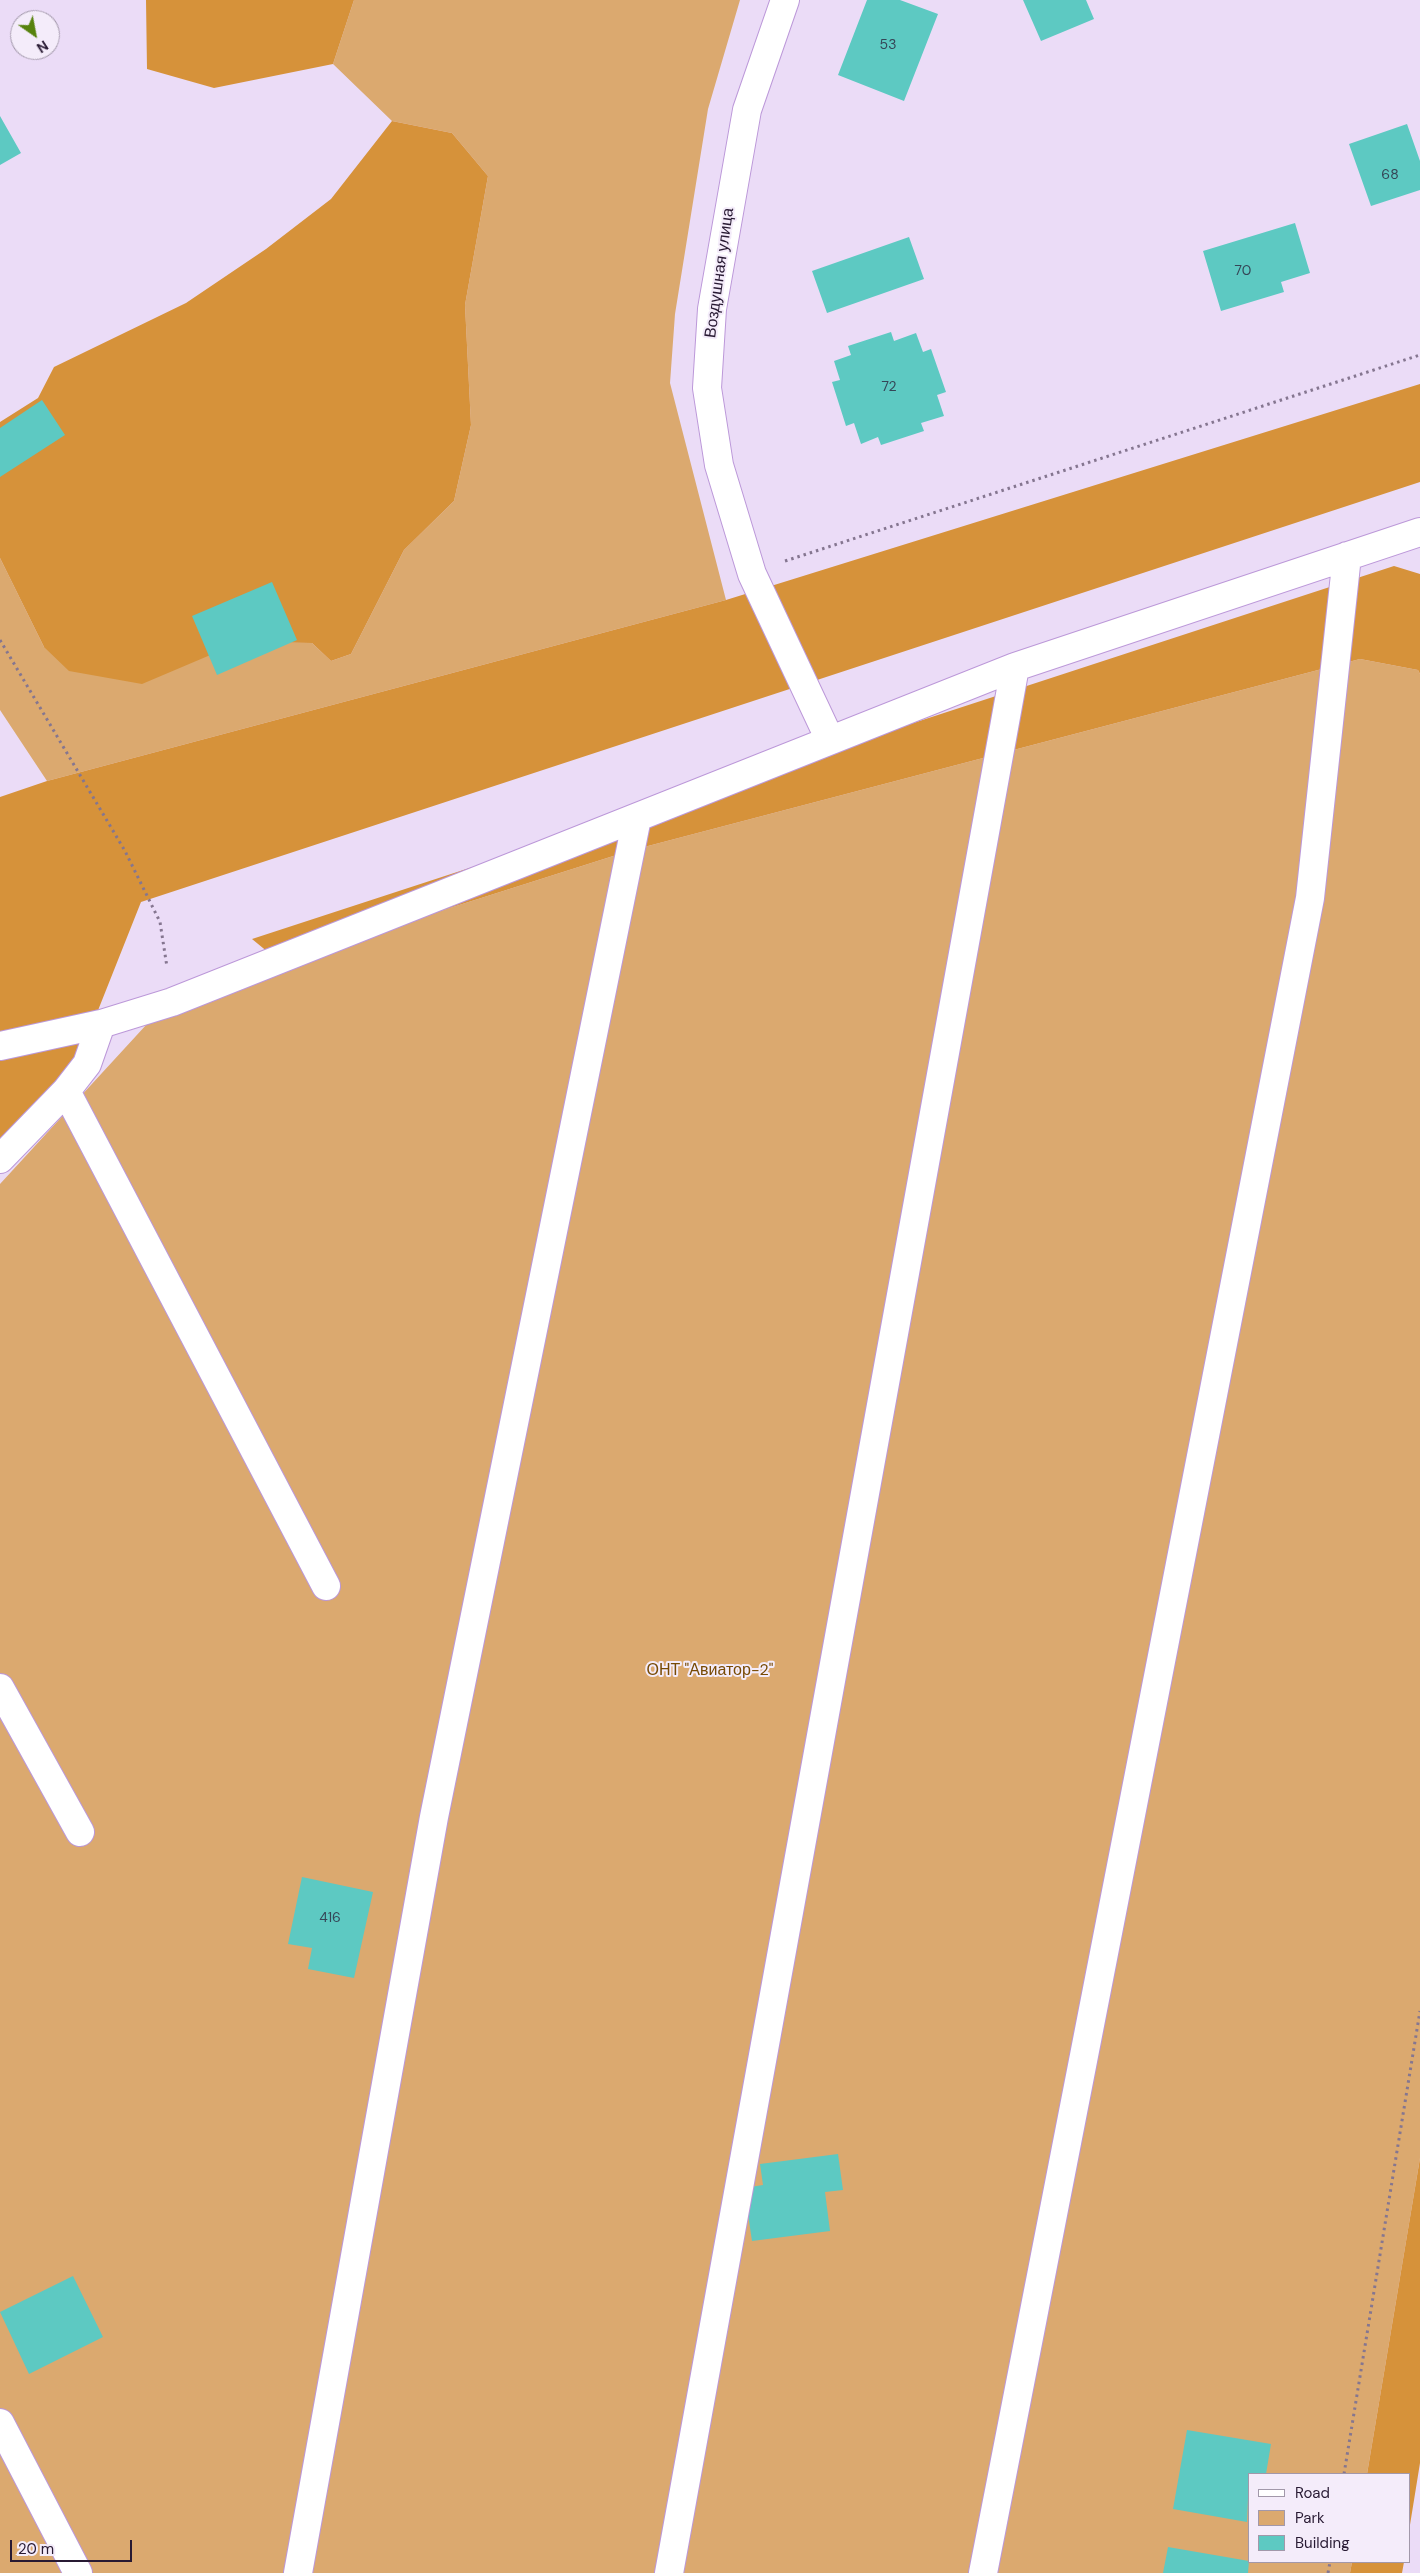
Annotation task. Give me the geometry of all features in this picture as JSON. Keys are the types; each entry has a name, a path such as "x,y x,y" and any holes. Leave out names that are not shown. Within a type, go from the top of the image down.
{"street":[{"name":"Воздушная улица","path":"784,0 747,110 712,309 707,388 719,465 752,574 830,740"},
{"path":"0,1046 101,1024 172,1002 1015,667 1420,532"},
{"path":"983,2573 1310,898 1346,556"},
{"path":"669,2573 1015,667"},
{"path":"298,2573 434,1817 637,818"},
{"path":"0,1159 66,1091 87,1064 101,1024"},
{"path":"66,1091 326,1586"},
{"path":"0,1688 80,1832"},
{"path":"0,2422 78,2573"}],"path":[{"path":"752,574 822,548 951,508 1420,355"},
{"path":"0,640 125,850 160,922 172,1002"},
{"path":"1344,2473 1420,2011"}],"green space":[{"path":"354,0 740,0 708,109 675,314 670,383 726,600 47,781 0,710 0,558 44,647 240,642 312,643 331,661 351,654 404,550 454,501 471,425 465,305 488,176 452,133 392,121 333,64"},
{"name":"ОНТ \"Авиатор-2\"","path":"1360,659 1418,670 1420,674 1420,2158 1367,2473 1248,2473 1248,2563 1352,2563 1350,2573 0,2573 0,1184 147,1024 280,962 629,851"}],"shaded area":[{"path":"146,0 354,0 333,64 214,88 147,69"},
{"path":"392,121 452,133 488,176 465,305 471,425 454,501 404,550 351,654 331,661 312,643 241,642 142,684 69,671 44,647 0,558 0,422 38,398 54,367 186,303 266,249 331,199"},
{"path":"1420,384 1420,482 141,902 66,1091 0,1144 0,797 47,781 726,600"},
{"path":"1394,566 1420,574 1420,674 1418,670 1360,659 629,851 280,962 252,939"},
{"path":"1420,2158 1420,2463 1410,2525 1410,2473 1367,2473"},
{"path":"1352,2563 1404,2563 1402,2573 1350,2573"}],"building":[{"path":"867,0 900,0 938,14 904,101 838,75"},
{"path":"1023,0 1086,0 1094,19 1041,41"},
{"path":"0,116 21,153 0,165"},
{"path":"1407,124 1420,161 1420,190 1371,206 1349,144"},
{"path":"1295,223 1310,273 1281,282 1284,292 1221,311 1203,251"},
{"path":"909,237 924,279 827,313 812,271"},
{"path":"891,332 894,341 916,333 923,352 931,349 946,392 937,395 944,416 921,423 924,431 881,445 878,437 861,444 854,423 846,426 832,382 840,380 834,361 851,355 848,346"},
{"path":"42,400 65,435 0,477 0,428"},
{"path":"272,582 297,640 217,675 192,616"},
{"path":"302,1877 373,1892 354,1978 308,1969 312,1948 288,1944"},
{"path":"838,2154 843,2190 825,2192 830,2231 752,2241 744,2188 763,2185 760,2164"},
{"path":"73,2276 103,2337 29,2374 0,2312"},
{"path":"1187,2430 1271,2444 1266,2473 1248,2473 1247,2522 1173,2509"},
{"path":"1168,2547 1248,2561 1249,2563 1248,2573 1163,2573"}]}
